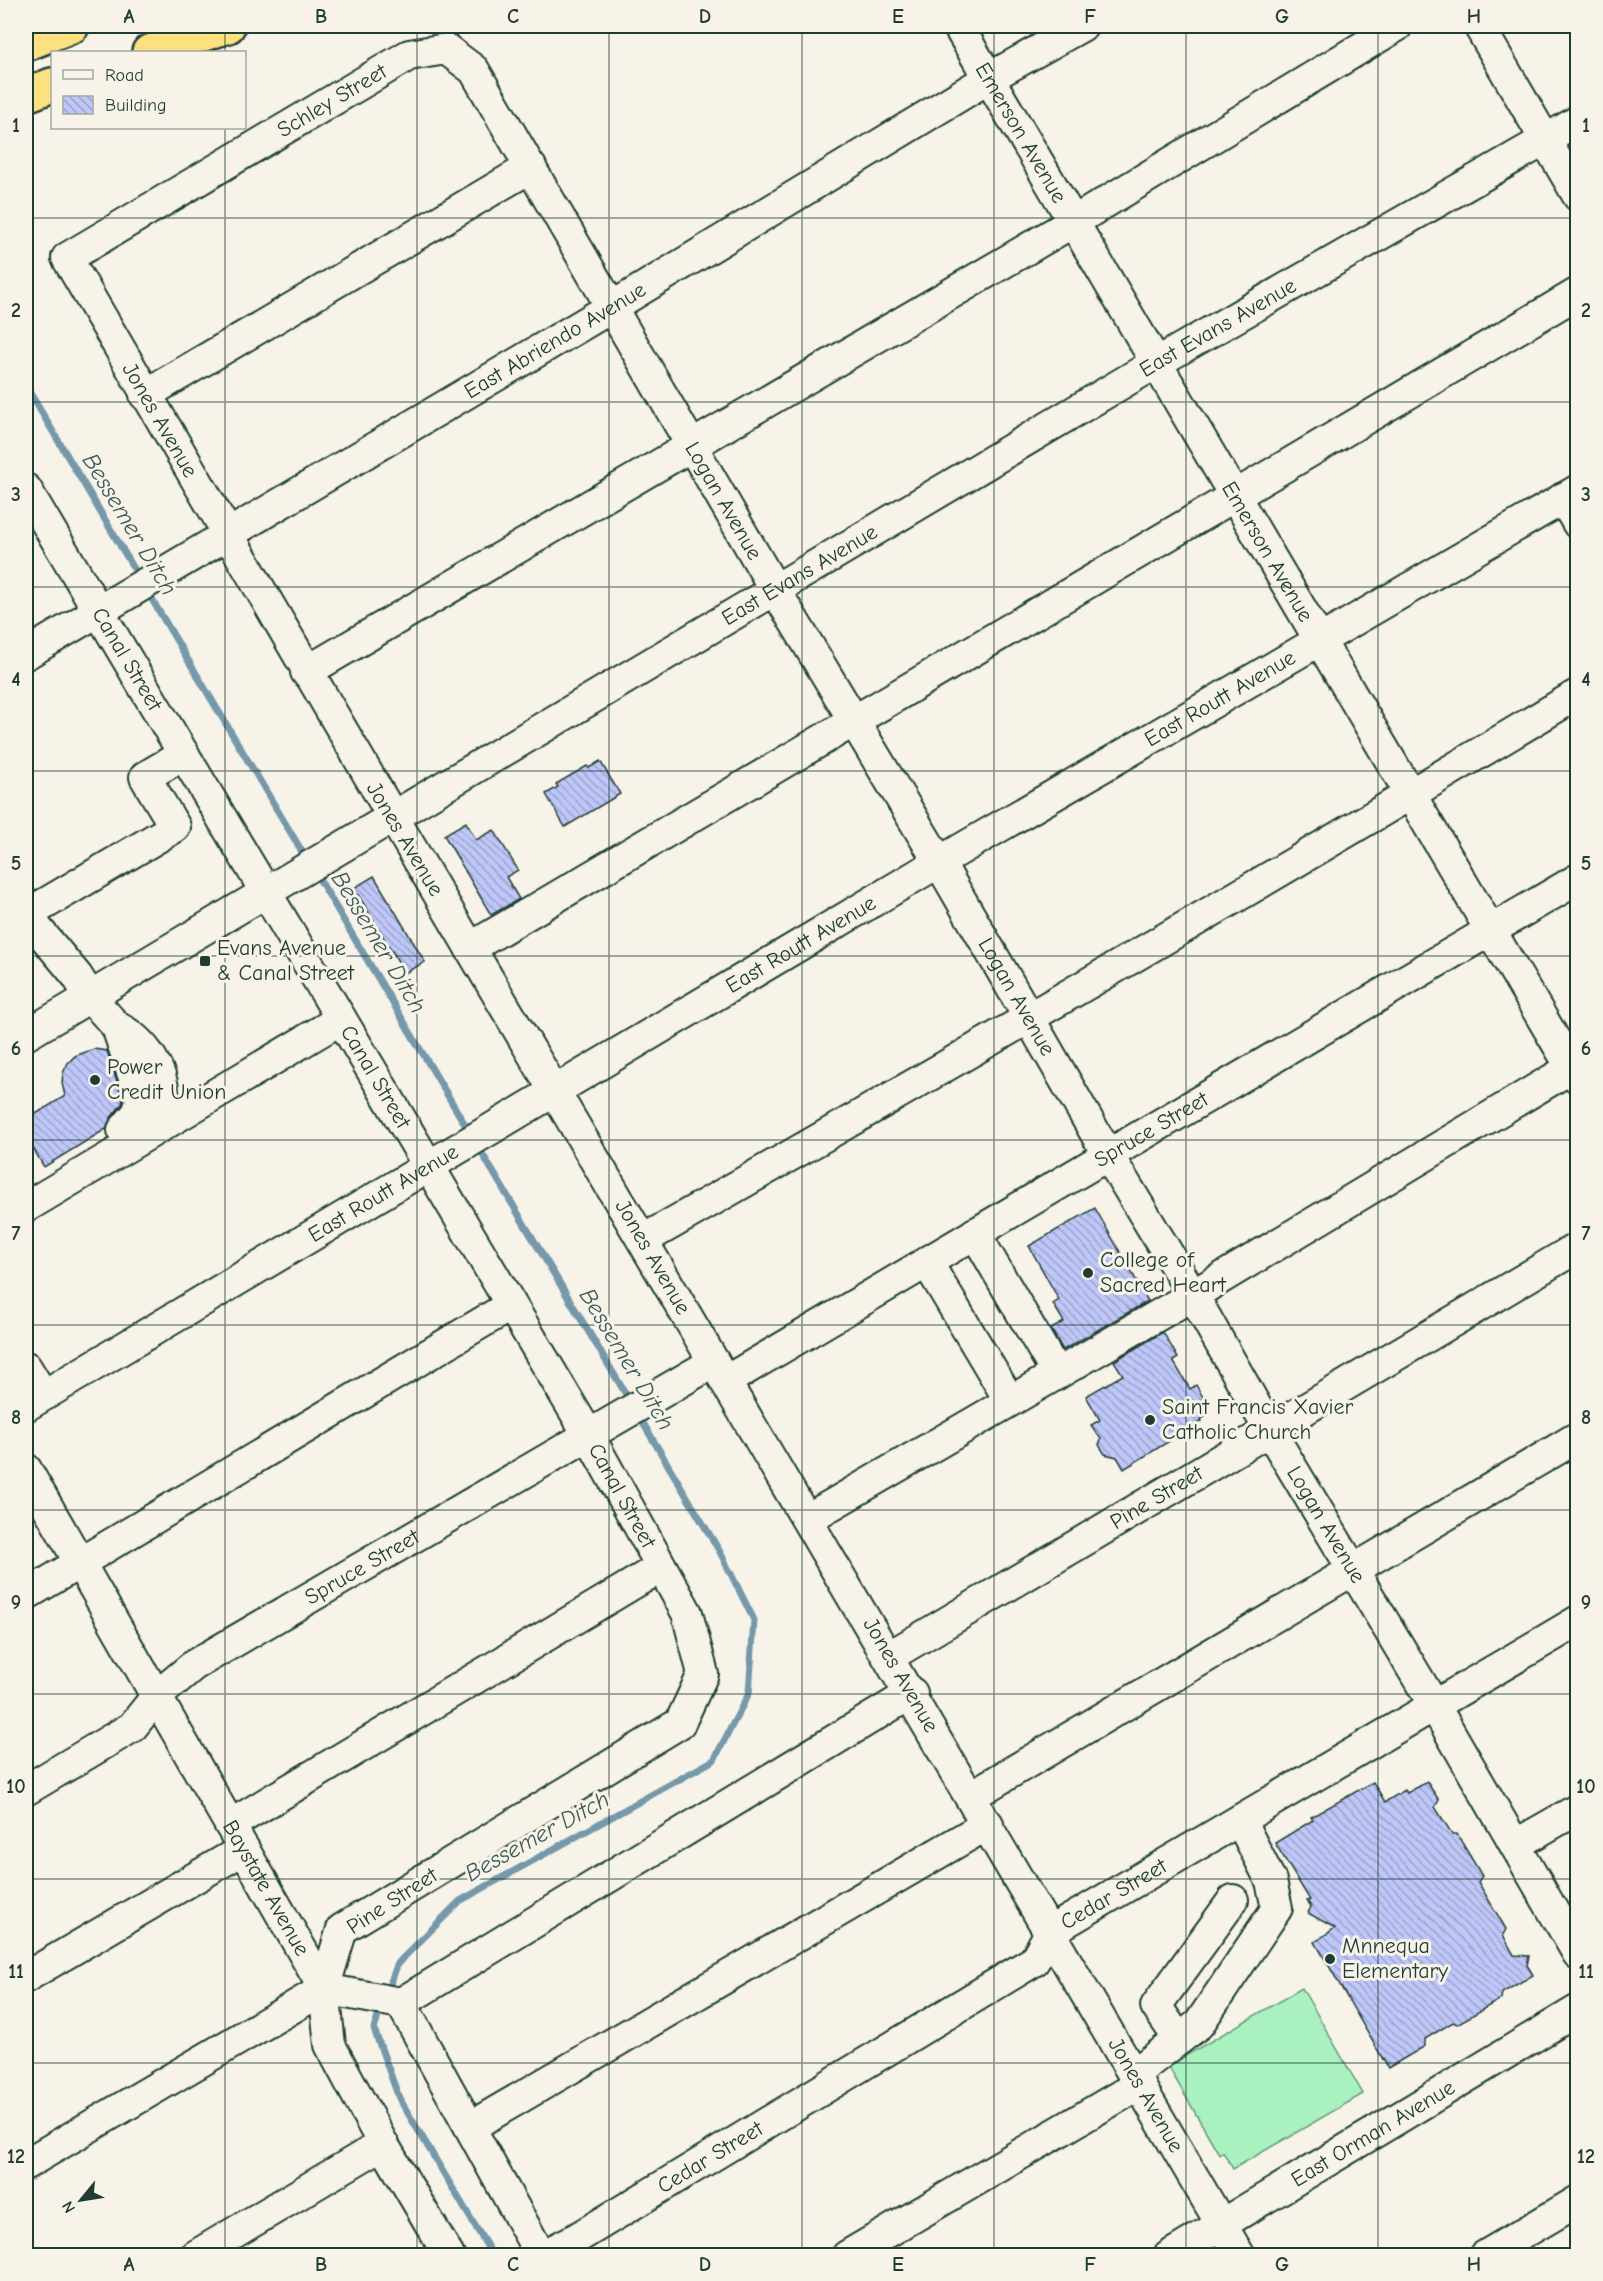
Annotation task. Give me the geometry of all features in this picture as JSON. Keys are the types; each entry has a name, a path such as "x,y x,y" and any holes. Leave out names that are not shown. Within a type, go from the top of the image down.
{"highway":[{"path":"26,44 72,26"},
{"path":"152,51 228,26"},
{"path":"26,95 51,86"}],"street":[{"name":"Emerson Avenue","path":"958,26 1490,931 1575,1070"},
{"name":"East Abriendo Avenue","path":"29,643 98,611 612,307 989,78 1082,26"},
{"path":"306,672 1073,222 1397,26"},
{"path":"1479,26 1578,196"},
{"name":"Logan Avenue","path":"446,49 474,70 774,588 939,862 1108,1155 1193,1295 1270,1431 1434,1705 1578,1954"},
{"name":"Schley Street","path":"67,258 409,55 446,49"},
{"name":"East Evans Avenue","path":"26,1035 774,588 1156,363 1578,121"},
{"path":"145,395 531,167"},
{"name":"Jones Avenue","path":"67,258 306,672 556,1091 720,1372 809,1518 1240,2256"},
{"path":"470,948 1578,293"},
{"name":"Canal Street","path":"26,489 588,1434 687,1613 703,1674"},
{"path":"1570,494 1578,524"},
{"name":"East Routt Avenue","path":"34,1401 939,862 1570,494"},
{"path":"643,1240 1029,1018 1578,694"},
{"path":"28,1193 134,1124 141,1099 117,1027 90,997 77,976 26,915 175,827 145,777 184,754"},
{"name":"Spruce Street","path":"26,1790 132,1727 157,1696 194,1665 630,1410 720,1372 927,1262 1578,879"},
{"path":"28,1193 341,1018"},
{"path":"809,1518 1575,1070"},
{"path":"975,1233 1057,1374"},
{"name":"Pine Street","path":"890,1656 1578,1247"},
{"path":"927,1262 1010,1401"},
{"path":"26,1595 511,1305"},
{"path":"26,1367 34,1401"},
{"path":"971,1796 1578,1437"},
{"name":"Baystate Avenue","path":"26,1469 324,1989"},
{"path":"26,1977 237,1837 661,1567"},
{"name":"Cedar Street","path":"530,2255 577,2238 1034,1961 1051,1931 1578,1621"},
{"name":"Pine Street","path":"324,1989 342,1929 680,1723 703,1674"},
{"path":"26,2164 324,1989 401,2003 912,1693"},
{"path":"1515,1845 1578,1809"},
{"path":"847,2256 1137,2079 1198,2024 1277,1908 1271,1881 1240,1820"},
{"path":"470,2127 988,1824"},
{"path":"1179,2039 1156,2006 1233,1900"},
{"path":"324,1989 330,2045 383,2144 449,2256"},
{"path":"401,2003 470,2127 530,2255"},
{"name":"East Orman Avenue","path":"1168,2256 1578,2010"},
{"path":"195,2256 383,2144"},
{"path":"1485,2256 1578,2201"}],"green space":[{"path":"1302,1988 1363,2094 1233,2169 1223,2152 1219,2154 1168,2066"}],"building":[{"path":"600,761 620,794 565,827 546,794 558,787 556,784"},
{"path":"466,822 476,840 494,830 518,870 506,877 519,899 491,915 444,835"},
{"path":"374,876 425,962 405,973 354,888"},
{"path":"94,1049 107,1051 123,1100 122,1104 110,1119 106,1129 44,1167 26,1136 26,1120 65,1096 62,1083 63,1073 68,1063 75,1056"},
{"name":"College of Sacred Heart","path":"1095,1208 1148,1301 1063,1350 1051,1329 1064,1322 1053,1304 1059,1300 1029,1246"},
{"name":"Saint Francis Xavier Catholic Church","path":"1163,1332 1178,1358 1173,1361 1190,1389 1196,1385 1204,1399 1197,1404 1205,1417 1124,1469 1117,1457 1105,1454 1099,1445 1101,1439 1091,1425 1100,1420 1086,1396 1123,1375 1114,1361"},
{"path":"1373,1782 1385,1802 1405,1790 1407,1793 1427,1782 1439,1800 1435,1807 1452,1834 1457,1834 1482,1876 1478,1882 1506,1929 1503,1935 1514,1955 1529,1956 1527,1965 1533,1975 1502,1993 1501,1999 1457,2024 1453,2022 1425,2039 1425,2046 1388,2068 1315,1942 1335,1928 1308,1913 1311,1907 1307,1901 1310,1900 1275,1843 1313,1820 1311,1817"}],"waterway":[{"name":"Bessemer Ditch","path":"26,386 140,579"},
{"name":"Bessemer Ditch","path":"147,591 307,860"},
{"name":"Bessemer Ditch","path":"315,872 470,1133"},
{"name":"Bessemer Ditch","path":"477,1145 630,1401"},
{"name":"Bessemer Ditch","path":"387,1992 398,1963 460,1901 714,1760 749,1693 754,1620 720,1552 637,1413"},
{"name":"Bessemer Ditch","path":"381,2008 374,2029 399,2098 493,2256"}],"place":[{"name":"Evans Avenue & Canal Street","path":"205,961"},
{"name":"Power Credit Union","path":"95,1080"},
{"name":"College of Sacred Heart","path":"1088,1273"},
{"name":"Saint Francis Xavier Catholic Church","path":"1150,1420"},
{"name":"Mnnequa Elementary","path":"1330,1959"}]}
